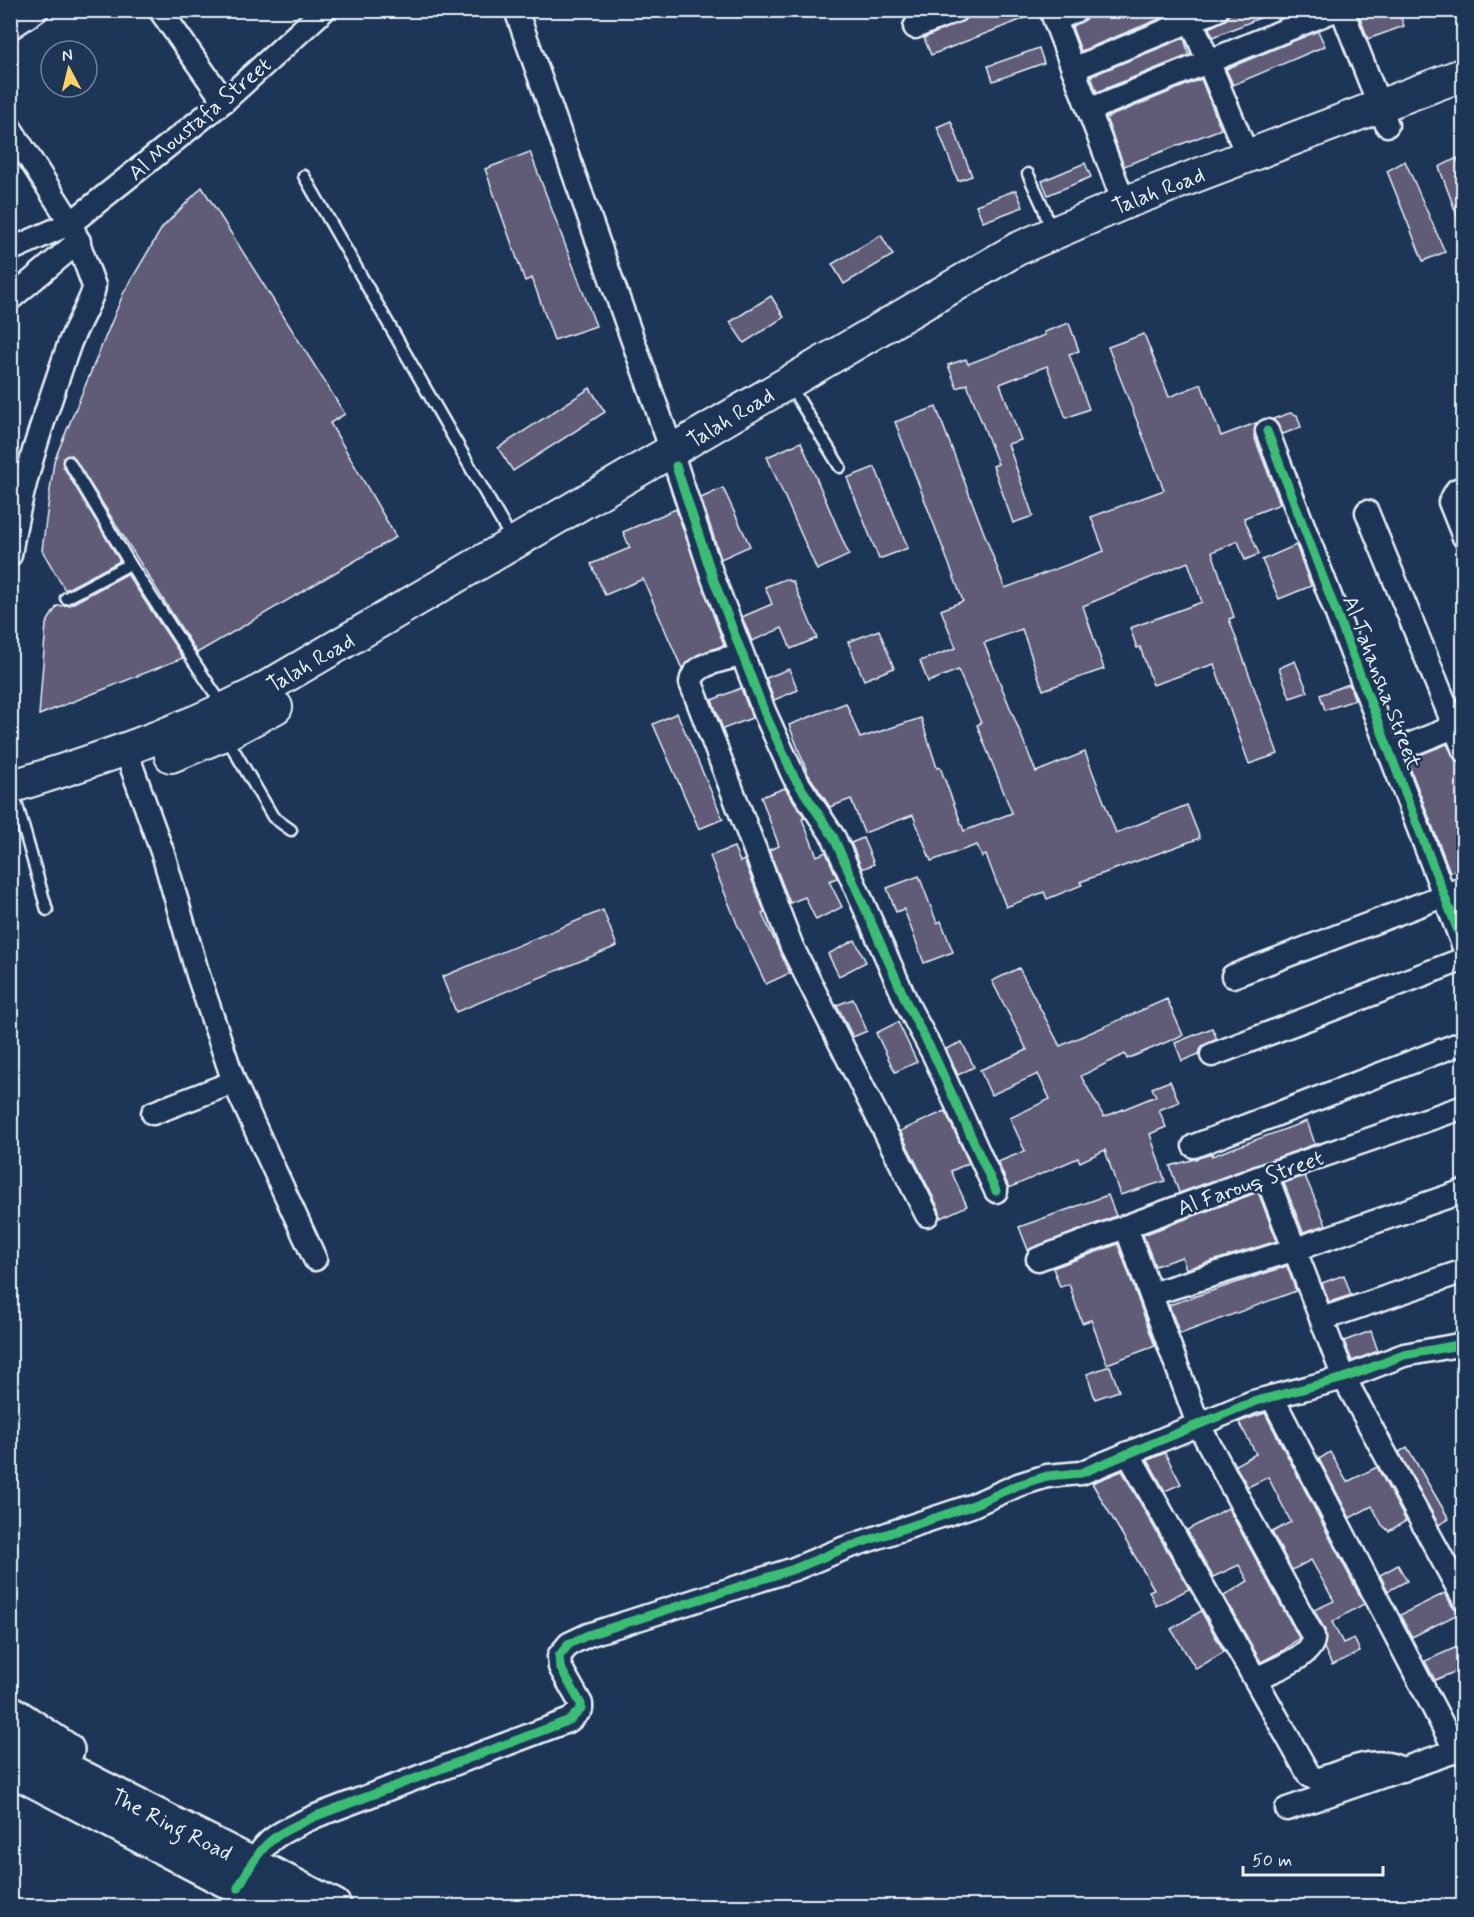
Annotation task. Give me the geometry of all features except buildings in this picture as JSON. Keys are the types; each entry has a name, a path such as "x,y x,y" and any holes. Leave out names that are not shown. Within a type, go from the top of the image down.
{"highway":[{"path":"10,1712 144,1798 170,1824"},
{"name":"The Ring Road","path":"10,1742 170,1824 244,1876 274,1906"},
{"name":"The Ring Road","path":"10,1768 84,1807 244,1876 334,1906"},
{"path":"10,1786 84,1807"}],"main road":[{"name":"Talah Road","path":"674,459 797,397 1047,256 1383,115 1464,74"},
{"name":"Talah Road","path":"12,793 129,761 226,721 674,459 984,267 1051,233 1247,155 1383,115 1464,97"},
{"name":"Talah Road","path":"226,721 284,678 514,543 553,531"}],"street":[{"path":"10,28 37,10"},
{"name":"Al Moustafa Street","path":"10,299 75,232 324,10"},
{"path":"516,10 741,655 794,777 834,838 909,1008 934,1055 996,1191"},
{"path":"915,27 957,10"},
{"path":"1077,10 1053,15 1124,203"},
{"path":"1073,69 1190,16 1218,10"},
{"path":"1089,110 1335,10"},
{"path":"1342,10 1383,115"},
{"path":"171,14 224,101"},
{"path":"1190,16 1247,155"},
{"path":"10,128 75,232 93,280 94,291 76,324 35,445 20,500 10,555"},
{"path":"10,250 75,232"},
{"name":"Al Tahansha Street","path":"1267,431 1389,753 1454,892 1464,947"},
{"path":"1464,488 1456,490 1450,502 1464,537"},
{"path":"1367,512 1459,725 1464,750"},
{"path":"741,655 699,668 692,677 691,683 792,947 927,1215"},
{"path":"1389,753 1459,725"},
{"path":"129,761 164,857 198,975 234,1082 315,1259"},
{"path":"1233,976 1454,892"},
{"path":"1212,1055 1464,959"},
{"path":"1194,1146 1464,1042"},
{"path":"153,1113 234,1082"},
{"name":"Al Farouq Street","path":"1038,1260 1266,1175 1464,1107"},
{"path":"1266,1175 1344,1378 1464,1599"},
{"path":"1150,1294 1296,1249 1464,1191"},
{"path":"1126,1227 1198,1424 1313,1636 1314,1641 1307,1653 1255,1679"},
{"path":"1322,1319 1464,1271"},
{"path":"244,1876 266,1841 316,1816 570,1720 577,1714 581,1704 560,1667 559,1656 569,1644 588,1635 794,1569 845,1548 970,1506 1018,1485 1047,1476 1081,1473 1198,1424 1272,1397 1344,1378 1404,1355 1464,1344"},
{"path":"1272,1397 1460,1750 1287,1809"},
{"path":"1128,1453 1312,1778 1317,1780 1372,1763 1394,1764 1402,1770"}],"lane":[{"path":"1028,174 1044,209 1051,233"},
{"path":"304,176 514,543"},
{"path":"797,397 840,467"},
{"path":"69,462 226,721 273,817 291,830"},
{"path":"66,598 130,564"},
{"path":"12,793 47,910"}],"cycle path":[{"path":"1267,431 1464,947"},
{"path":"676,466 713,578 764,711 794,777 834,838 909,1008 934,1055 996,1191"},
{"path":"238,1888 261,1850 277,1836 300,1823 570,1720 581,1709 581,1704 560,1667 559,1656 569,1644 588,1635 794,1569 845,1548 971,1506 1018,1485 1047,1476 1081,1473 1253,1402 1344,1378 1404,1355 1464,1344"}]}
